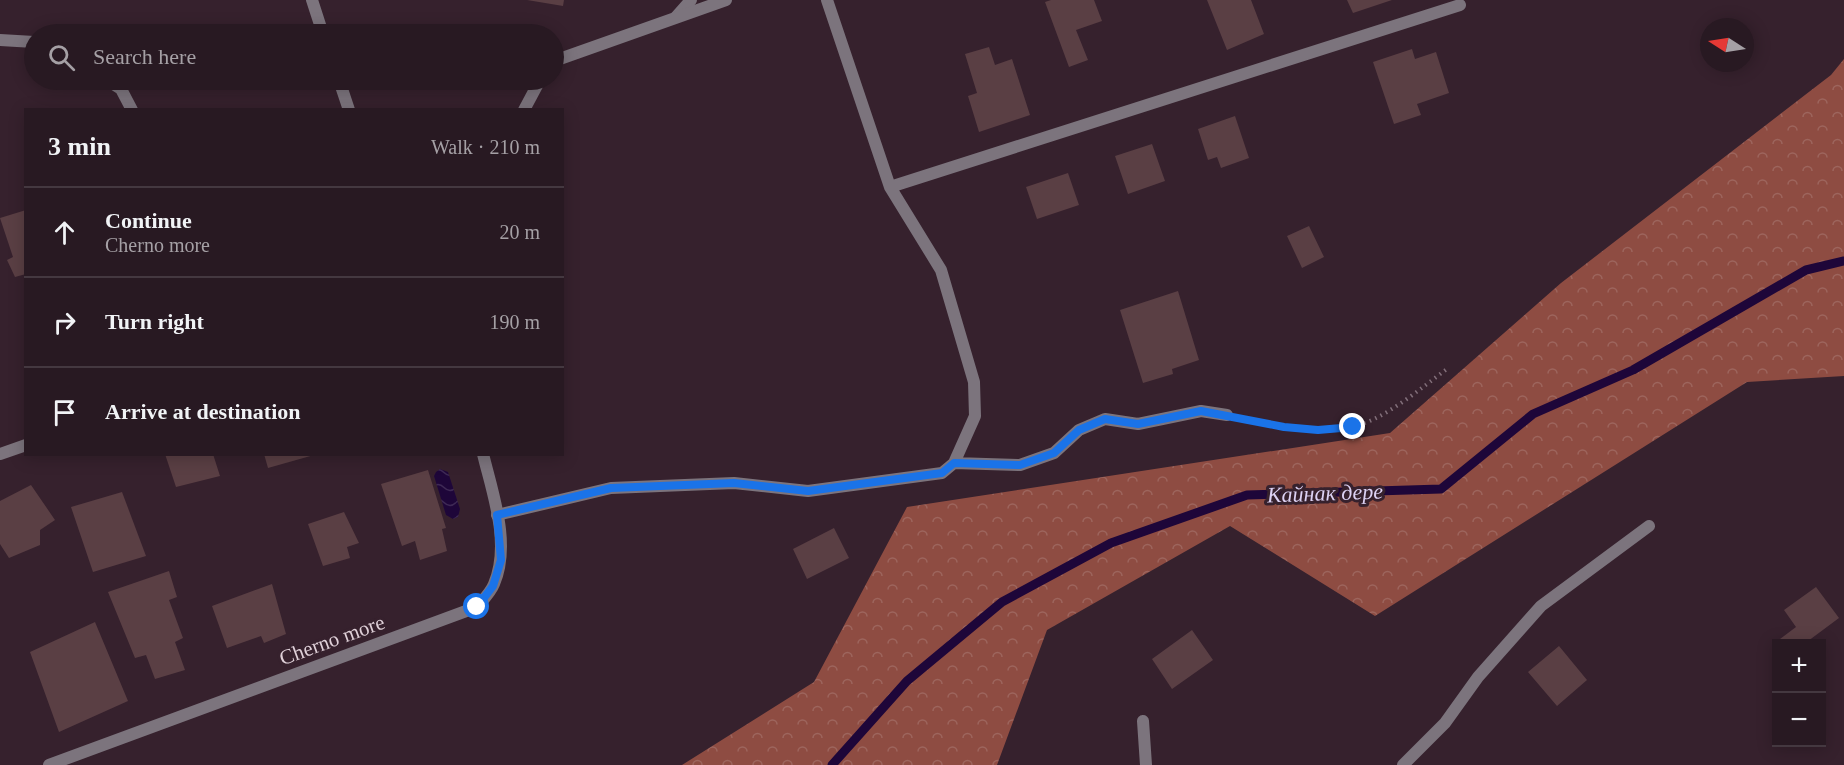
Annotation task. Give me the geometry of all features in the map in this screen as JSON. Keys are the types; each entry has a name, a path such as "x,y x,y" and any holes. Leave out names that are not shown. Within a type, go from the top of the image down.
{"street":[{"path":"312,0 320,24"},
{"path":"676,17 691,0"},
{"path":"564,57 726,0"},
{"path":"497,515 611,488 734,483 808,491 942,473 954,463 975,416 974,382 941,270 890,187 827,0"},
{"path":"890,187 1460,5"},
{"path":"0,40 24,41"},
{"path":"122,90 131,108"},
{"path":"342,90 348,108"},
{"path":"525,108 535,90"},
{"path":"954,463 1020,465 1054,453 1079,430 1105,419 1138,424 1201,411 1227,415"},
{"path":"0,454 24,446"},
{"name":"Cherno more","path":"49,765 477,607 493,586 501,560 497,515 483,456"},
{"path":"1403,765 1445,723 1478,677 1541,606 1650,526"},
{"path":"1143,721 1146,765"}],"path":[{"path":"1227,415 1284,427 1318,430 1353,427 1387,412 1447,369"}],"green space":[{"path":"1844,59 1844,376 1747,382 1375,616 1230,526 1047,630 997,765 682,765 814,682 907,507 1390,433 1561,283 1831,75"}],"water":[{"path":"440,469 448,472 460,509 458,517 453,519 446,515 434,476"}],"building":[{"path":"527,0 564,0 563,6"},
{"path":"1094,0 1102,21 1076,30 1088,60 1069,67 1045,2"},
{"path":"1207,0 1251,0 1264,34 1227,50"},
{"path":"1347,0 1392,0 1353,13"},
{"path":"989,47 995,65 1012,59 1030,115 979,132 968,96 977,93 965,54"},
{"path":"1412,49 1415,59 1436,52 1449,93 1417,104 1421,115 1394,124 1373,62"},
{"path":"1235,116 1249,158 1221,168 1217,157 1208,160 1198,129"},
{"path":"1152,144 1165,181 1128,194 1115,156"},
{"path":"1068,173 1079,205 1037,219 1026,187"},
{"path":"24,211 24,275 15,277 7,260 13,257 0,218"},
{"path":"1309,226 1324,257 1302,268 1287,236"},
{"path":"1178,291 1199,360 1172,369 1173,374 1143,383 1120,310"},
{"path":"166,456 214,456 220,476 176,487"},
{"path":"265,456 310,456 268,468"},
{"path":"428,470 446,528 442,529 447,551 420,560 415,541 402,546 381,484"},
{"path":"31,485 55,520 40,530 40,545 9,558 0,544 0,501"},
{"path":"122,492 146,556 93,572 71,507"},
{"path":"344,512 359,543 347,547 350,558 323,566 308,524"},
{"path":"834,528 849,558 807,579 793,549"},
{"path":"169,571 177,597 169,600 183,638 175,642 185,670 155,679 146,655 135,658 108,592"},
{"path":"272,584 286,634 264,643 261,636 227,648 212,606"},
{"path":"1816,587 1839,618 1811,639 1780,639 1796,627 1784,610"},
{"path":"95,622 128,701 59,732 30,652"},
{"path":"1192,630 1213,660 1172,689 1152,659"},
{"path":"1559,646 1587,680 1557,706 1528,672"}],"waterway":[{"name":"Кайнак дере","path":"832,765 907,681 1002,602 1111,543 1247,495 1441,489 1533,414 1633,370 1806,270 1844,261"}],"route":[{"path":"477,607 493,586 501,560 497,515 611,488 734,483 808,491 942,473 954,463 1020,465 1054,453 1079,430 1105,419 1138,424 1201,411 1284,427 1318,430 1353,427"}]}
